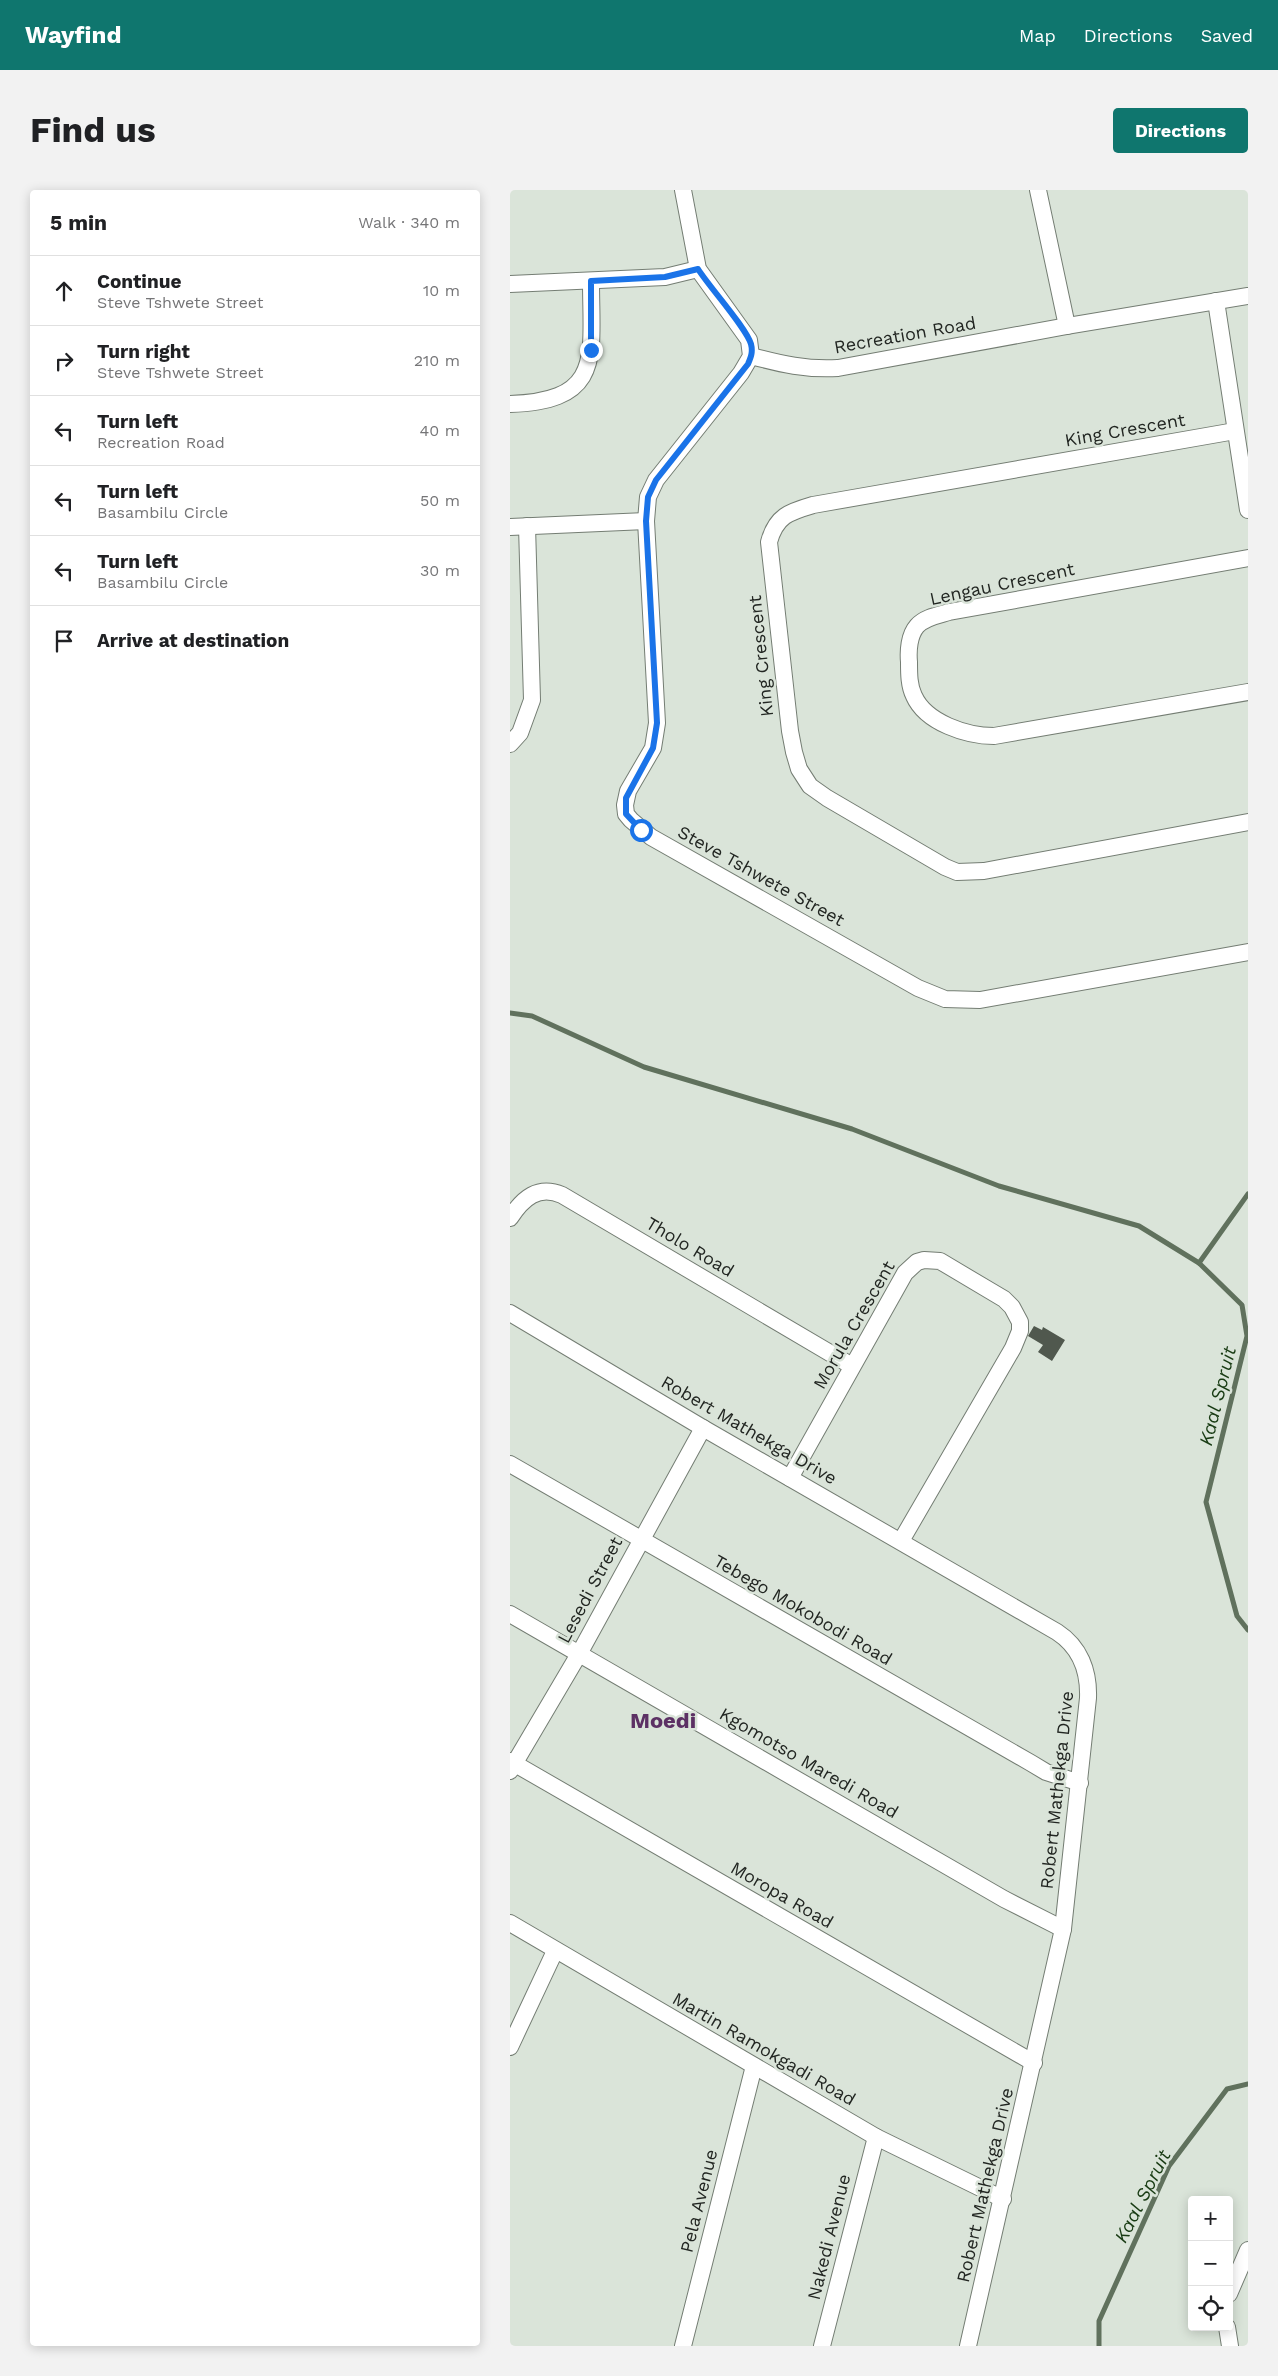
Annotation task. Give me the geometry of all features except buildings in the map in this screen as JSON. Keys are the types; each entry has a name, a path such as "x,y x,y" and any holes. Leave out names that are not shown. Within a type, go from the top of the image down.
{"street":[{"path":"683,190 698,269 749,340 751,356"},
{"path":"1038,190 1067,326"},
{"path":"510,284 665,277 698,269"},
{"path":"510,404 533,404 560,397 569,391 584,373 591,350 591,281"},
{"name":"Recreation Road","path":"751,356 816,370 838,368 1067,326 1248,296"},
{"path":"1216,301 1248,510"},
{"name":"Steve Tshwete Street","path":"751,356 741,373 656,480 648,497 646,521 657,723 653,748 628,791 625,805 626,814 641,830 918,988 945,999 980,1000 1248,952"},
{"name":"King Crescent","path":"1235,431 813,505 787,514 773,529 770,542 790,731 799,769 810,786 827,798 945,867 957,872 984,871 1248,822"},
{"path":"510,527 646,521"},
{"path":"511,744 520,733 532,700 526,526"},
{"name":"Lengau Crescent","path":"1248,558 949,612 924,620 916,626 908,649 910,682 914,697 923,708 933,717 964,732 982,736 994,736 1248,692"},
{"name":"Tholo Road","path":"510,1218 521,1203 536,1193 549,1191 562,1195 852,1366"},
{"name":"Morula Crescent","path":"790,1478 906,1273 917,1262 924,1260 940,1261 1004,1299 1012,1306 1020,1322 1020,1331 1013,1348 901,1541"},
{"name":"Robert Mathekga Drive","path":"510,1313 703,1428 1057,1632 1074,1645 1084,1665 1088,1687 1080,1783 1063,1929 968,2346"},
{"name":"Lesedi Street","path":"511,1765 579,1654 703,1428"},
{"name":"Tebego Mokobodi Road","path":"510,1464 1031,1764 1046,1772 1080,1783"},
{"name":"Kgomotso Maredi Road","path":"510,1614 1004,1899 1063,1929"},
{"name":"Moropa Road","path":"511,1765 1034,2063"},
{"name":"Martin Ramokgadi Road","path":"510,1923 876,2137 1003,2199"},
{"path":"510,2047 555,1951"},
{"name":"Pela Avenue","path":"683,2346 754,2066"},
{"name":"Nakedi Avenue","path":"822,2346 876,2137"},
{"path":"1232,2286 1248,2250"},
{"path":"1228,2331 1230,2346"}],"waterway":[{"path":"510,1013 532,1016 644,1067 852,1129 999,1186 1139,1226 1199,1263"},
{"name":"Kaal Spruit","path":"1248,1194 1199,1263 1242,1305 1247,1336 1206,1502 1237,1616 1248,1630"},
{"name":"Kaal Spruit","path":"1099,2346 1099,2321 1169,2166 1227,2089 1248,2084"}],"district":[{"name":"Moedi","path":"663,1720"}],"route":[{"path":"591,350 591,281 665,277 698,269 744,332 751,347 751,356 748,364 663,470 648,497 646,521 657,723 653,748 628,791 625,805 626,814 641,830"}]}
